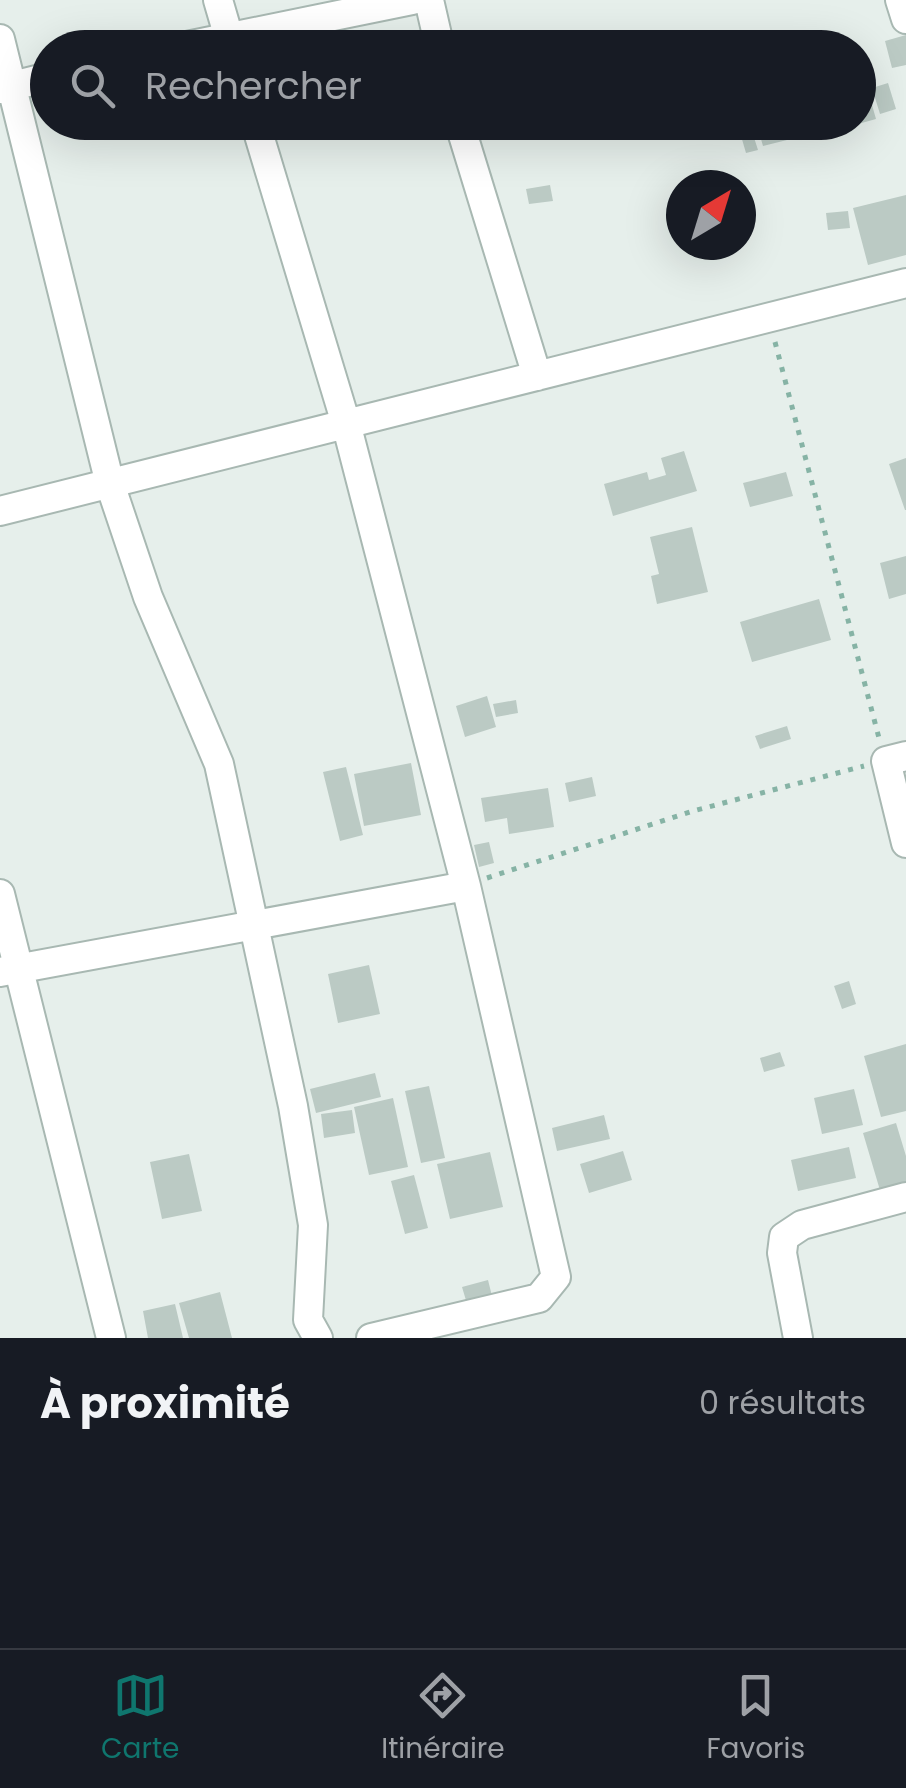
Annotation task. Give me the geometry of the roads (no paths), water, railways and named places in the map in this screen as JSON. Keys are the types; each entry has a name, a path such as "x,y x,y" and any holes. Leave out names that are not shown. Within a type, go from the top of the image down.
{"street":[{"path":"218,0 227,30"},
{"path":"283,30 412,0"},
{"path":"428,0 436,30"},
{"path":"900,0 906,19"},
{"path":"0,39 7,87 110,484 148,597 219,764 313,1225 308,1320 318,1338"},
{"path":"260,140 347,427 466,886 556,1277 539,1298 371,1338"},
{"path":"465,140 537,376"},
{"path":"0,511 347,427 906,283"},
{"path":"896,758 906,842"},
{"path":"10,970 466,886"},
{"path":"0,894 10,970 111,1338"},
{"path":"798,1338 782,1254 784,1237 802,1224 906,1197"}]}
